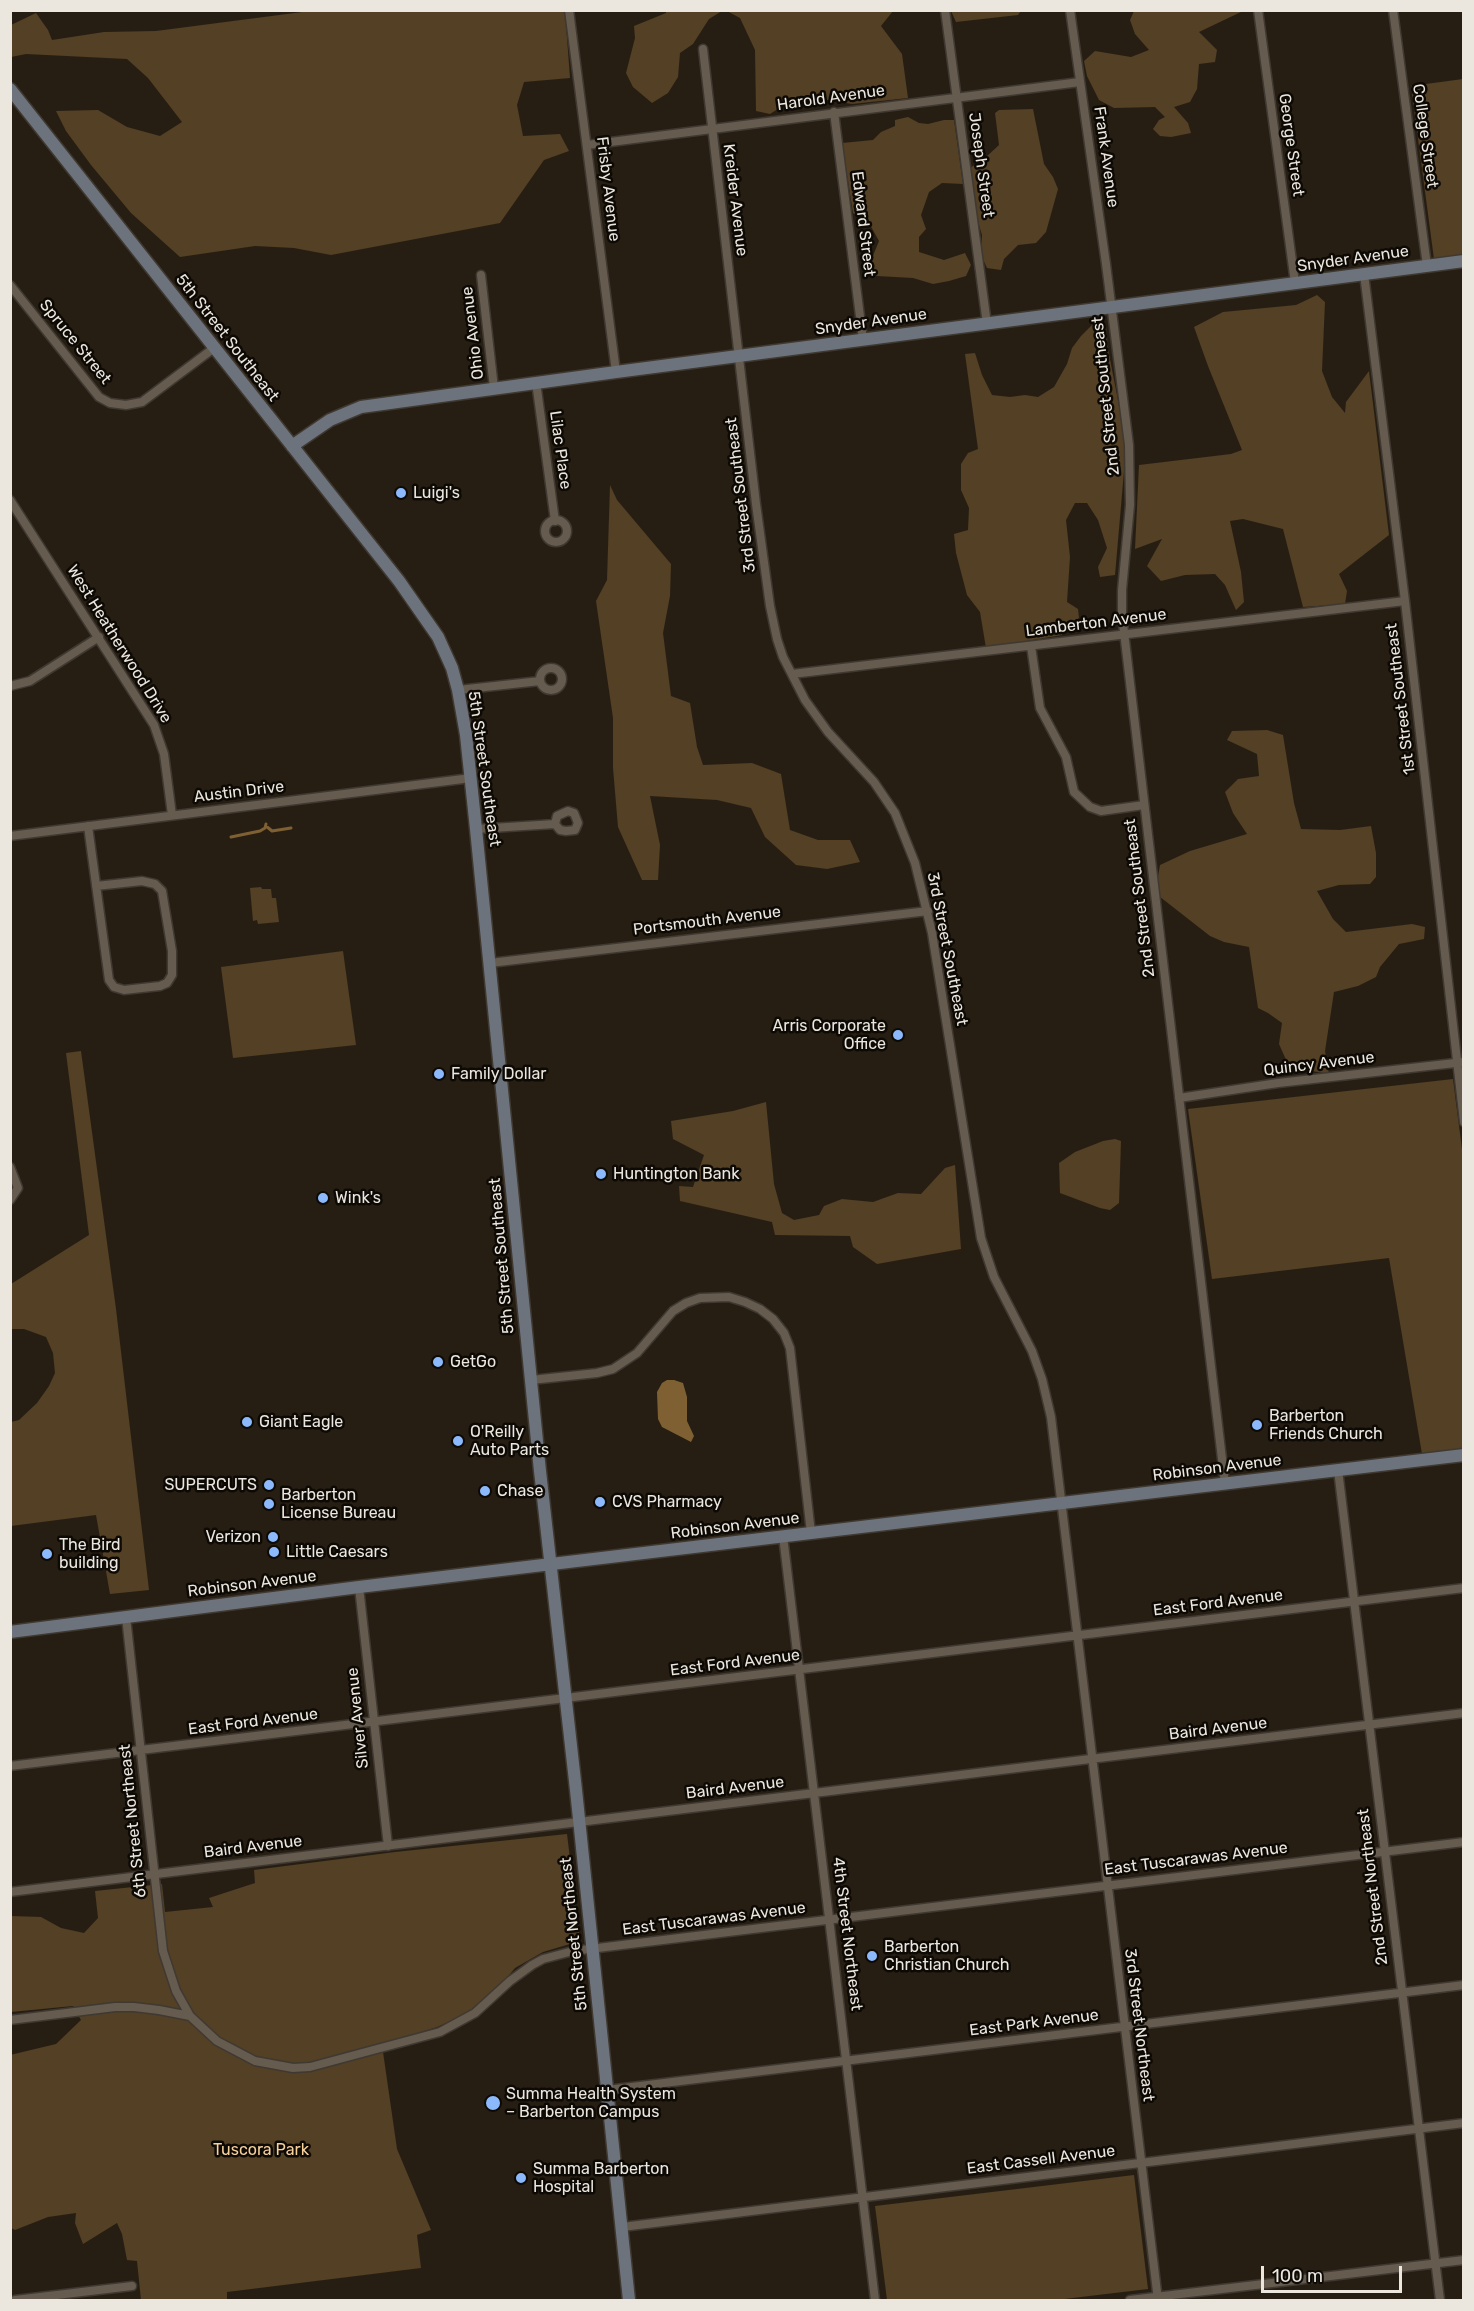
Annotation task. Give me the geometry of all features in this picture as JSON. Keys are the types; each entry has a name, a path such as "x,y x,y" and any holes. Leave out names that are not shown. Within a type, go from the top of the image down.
{"main road":[{"name":"5th Street Southeast","path":"10,89 399,581 428,622 445,652 458,690 471,778 551,1564"},
{"name":"Snyder Avenue","path":"292,446 330,420 361,408 536,382 1464,261"},
{"name":"Robinson Avenue","path":"10,1632 359,1587 1464,1455"},
{"name":"5th Street Northeast","path":"551,1564 629,2301"}],"street":[{"name":"Frisby Avenue","path":"569,10 616,372"},
{"name":"Joseph Street","path":"945,10 987,324"},
{"name":"Frank Avenue","path":"1070,10 1112,307"},
{"name":"George Street","path":"1258,10 1295,283"},
{"name":"College Street","path":"1393,10 1427,266"},
{"name":"Kreider Avenue","path":"703,49 711,129 741,356"},
{"name":"Harold Avenue","path":"587,145 1080,81"},
{"name":"Edward Street","path":"834,112 863,340"},
{"name":"1st Street Southeast","path":"1364,274 1460,1062 1464,1122"},
{"name":"Ohio Avenue","path":"481,275 494,388"},
{"name":"Spruce Street","path":"10,285 99,397 110,403 126,405 141,402 214,348"},
{"name":"2nd Street Southeast","path":"1112,307 1130,462 1130,505 1122,590 1124,635 1225,1484"},
{"name":"3rd Street Southeast","path":"741,356 756,504 770,606 777,639 805,700 818,719 874,782 895,813 915,863 928,911 981,1239 994,1277 1032,1351 1042,1379 1051,1417 1060,1503"},
{"name":"Lilac Place","path":"536,382 555,521"},
{"name":"West Heatherwood Drive","path":"10,500 143,705 158,733 164,754 172,815"},
{"name":"Lamberton Avenue","path":"792,674 1405,602"},
{"path":"10,686 30,681 99,638"},
{"path":"1031,646 1040,708 1066,757 1074,792 1090,807 1101,811 1144,806"},
{"path":"458,690 540,681"},
{"name":"Austin Drive","path":"10,836 471,778"},
{"path":"476,829 555,824"},
{"path":"88,826 96,886 109,980 114,987 124,990 160,986 167,983 172,975 172,951 162,891 154,884 142,881 96,886"},
{"name":"Portsmouth Avenue","path":"490,963 928,911"},
{"name":"Quincy Avenue","path":"1179,1098 1278,1083 1460,1062"},
{"path":"10,1167 18,1188 10,1200"},
{"path":"531,1380 597,1373 613,1369 637,1353 673,1311 700,1298 729,1297 760,1309 784,1333 790,1348 811,1533"},
{"name":"2nd Street Northeast","path":"1338,1470 1440,2301"},
{"name":"3rd Street Northeast","path":"1060,1503 1157,2299"},
{"name":"4th Street Northeast","path":"783,1536 875,2301"},
{"name":"Silver Avenue","path":"359,1587 388,1846"},
{"name":"East Ford Avenue","path":"10,1766 1464,1588"},
{"name":"6th Street Northeast","path":"126,1617 164,1951 176,1991 190,2016"},
{"name":"Baird Avenue","path":"10,1892 1464,1713"},
{"name":"East Tuscarawas Avenue","path":"190,2016 217,2041 255,2061 293,2068 324,2065 440,2032 475,2013 510,1980 532,1965 555,1955 1464,1842"},
{"name":"East Park Avenue","path":"608,2090 1464,1985"},
{"path":"10,2020 95,2009 134,2007 190,2016"},
{"name":"East Cassell Avenue","path":"622,2227 1464,2123"},
{"path":"1130,2301 1464,2260"},
{"path":"15,2301 132,2286"}],"green space":[{"path":"310,11 565,11 570,78 524,82 517,105 523,136 560,134 569,151 544,160 500,223 331,255 294,248 255,246 180,257 131,213 66,131 56,111 98,110 127,127 160,136 182,122 148,78 127,59 26,54 11,57 11,25 36,13 52,40 104,32 156,31"},
{"path":"666,11 722,11 709,19 693,44 680,53 678,77 668,93 652,103 633,87 626,73 635,38 634,26 666,13"},
{"path":"727,11 893,11 881,26 902,54 908,98 852,104 809,97 787,103 770,114 756,111 755,50 740,18"},
{"path":"951,11 1021,11 1018,15 956,22"},
{"path":"1134,11 1243,11 1199,32 1217,50 1215,62 1199,64 1197,89 1190,102 1174,107 1188,123 1191,133 1171,137 1160,136 1153,129 1159,120 1165,117 1155,107 1114,108 1099,100 1087,76 1084,61 1095,51 1131,57 1149,50 1135,34 1130,20"},
{"path":"1463,79 1463,258 1434,259 1411,86"},
{"path":"1033,109 1044,164 1058,189 1046,232 1036,243 1018,245 1004,259 1001,270 987,268 981,255 982,235 977,219 970,168 999,145 995,113 999,110"},
{"path":"908,117 919,123 928,124 954,120 963,184 942,183 929,192 921,215 926,229 919,237 919,252 944,260 965,253 971,265 966,276 933,284 913,278 877,276 868,268 879,241 869,223 853,213 842,143 873,140 881,132 895,126 895,120"},
{"path":"1317,295 1325,302 1322,371 1332,397 1345,413 1346,402 1369,371 1389,535 1339,574 1347,591 1345,604 1303,607 1283,529 1243,519 1230,521 1241,572 1244,602 1236,610 1225,585 1215,574 1185,575 1161,581 1147,566 1162,539 1135,549 1139,465 1231,454 1242,450 1194,327 1223,312 1296,305"},
{"path":"1101,322 1106,326 1108,349 1123,426 1125,460 1115,575 1100,577 1098,567 1107,548 1098,520 1087,503 1075,503 1066,520 1070,557 1067,602 1078,609 1079,618 1065,626 1062,635 986,648 980,612 967,595 956,553 954,534 968,530 969,508 961,490 961,464 968,453 978,449 965,354 975,353 992,395 1038,397 1054,387 1067,364 1072,348 1081,336 1092,325"},
{"path":"610,485 617,500 671,564 670,596 663,633 671,696 690,703 697,747 703,765 752,763 781,774 790,830 818,840 850,840 860,862 827,869 796,865 765,837 751,808 717,800 650,796 660,845 658,880 642,880 618,827 613,768 613,718 596,601 607,580"},
{"path":"1267,730 1283,735 1294,803 1301,829 1340,830 1371,826 1376,853 1376,877 1370,884 1339,885 1317,891 1333,919 1346,932 1412,924 1425,927 1424,939 1399,944 1380,967 1376,977 1358,986 1334,992 1325,1051 1329,1074 1287,1062 1279,1044 1282,1023 1258,1008 1249,947 1224,942 1210,936 1155,893 1160,865 1190,851 1247,834 1233,813 1225,792 1238,779 1259,776 1257,754 1227,740 1232,731"},
{"path":"250,888 271,889 272,898 276,898 279,922 258,924 257,920 253,921"},
{"path":"343,951 356,1045 233,1058 221,967"},
{"path":"81,1051 116,1309 149,1590 110,1594 96,1515 11,1526 11,1422 19,1420 37,1403 55,1373 53,1353 46,1337 24,1329 11,1329 11,1284 89,1235 66,1053"},
{"path":"1453,1079 1464,1165 1463,1455 1423,1460 1389,1258 1212,1279 1188,1109"},
{"path":"766,1102 774,1184 782,1213 794,1220 819,1215 824,1206 842,1199 873,1202 898,1193 921,1194 945,1168 955,1165 961,1249 877,1264 853,1247 850,1236 775,1235 772,1222 680,1201 679,1186 693,1187 704,1155 673,1139 671,1121 733,1111"},
{"path":"1115,1139 1121,1141 1119,1203 1110,1210 1060,1193 1059,1163 1075,1152 1103,1141"},
{"name":"Tuscora Park","path":"567,1834 580,1941 543,1952 515,1968 468,2014 382,2045 397,2149 431,2230 417,2235 421,2268 227,2292 227,2300 141,2300 137,2261 127,2260 122,2234 117,2223 83,2244 75,2223 76,2213 48,2217 15,2230 11,2228 10,2055 56,2044 81,2020 73,2006 11,2012 11,1916 41,1917 61,1928 84,1933 98,1918 95,1891 162,1884 165,1912 213,1907 209,1898 255,1883 254,1870"},
{"path":"1134,2175 1148,2289 1056,2300 887,2300 875,2206"}],"shaded area":[{"path":"667,1380 683,1383 687,1397 687,1421 694,1436 691,1442 662,1427 658,1419 657,1392 662,1383"}],"waterway":[{"path":"231,837 260,831 265,828 266,824"},
{"path":"266,826 272,831 291,828"}],"place":[{"name":"Luigi's","path":"401,493"},
{"name":"Arris Corporate Office","path":"898,1035"},
{"name":"Family Dollar","path":"439,1074"},
{"name":"Huntington Bank","path":"601,1174"},
{"name":"Wink's","path":"323,1198"},
{"name":"GetGo","path":"438,1362"},
{"name":"Giant Eagle","path":"247,1422"},
{"name":"Barberton Friends Church","path":"1257,1425"},
{"name":"O'Reilly Auto Parts","path":"458,1441"},
{"name":"SUPERCUTS","path":"269,1485"},
{"name":"Chase","path":"485,1491"},
{"name":"CVS Pharmacy","path":"600,1502"},
{"name":"Barberton License Bureau","path":"269,1504"},
{"name":"Verizon","path":"273,1537"},
{"name":"Little Caesars","path":"274,1552"},
{"name":"The Bird building","path":"47,1554"},
{"name":"Barberton Christian Church","path":"872,1956"},
{"name":"Summa Health System – Barberton Campus","path":"493,2103"},
{"name":"Summa Barberton Hospital","path":"521,2178"}]}
